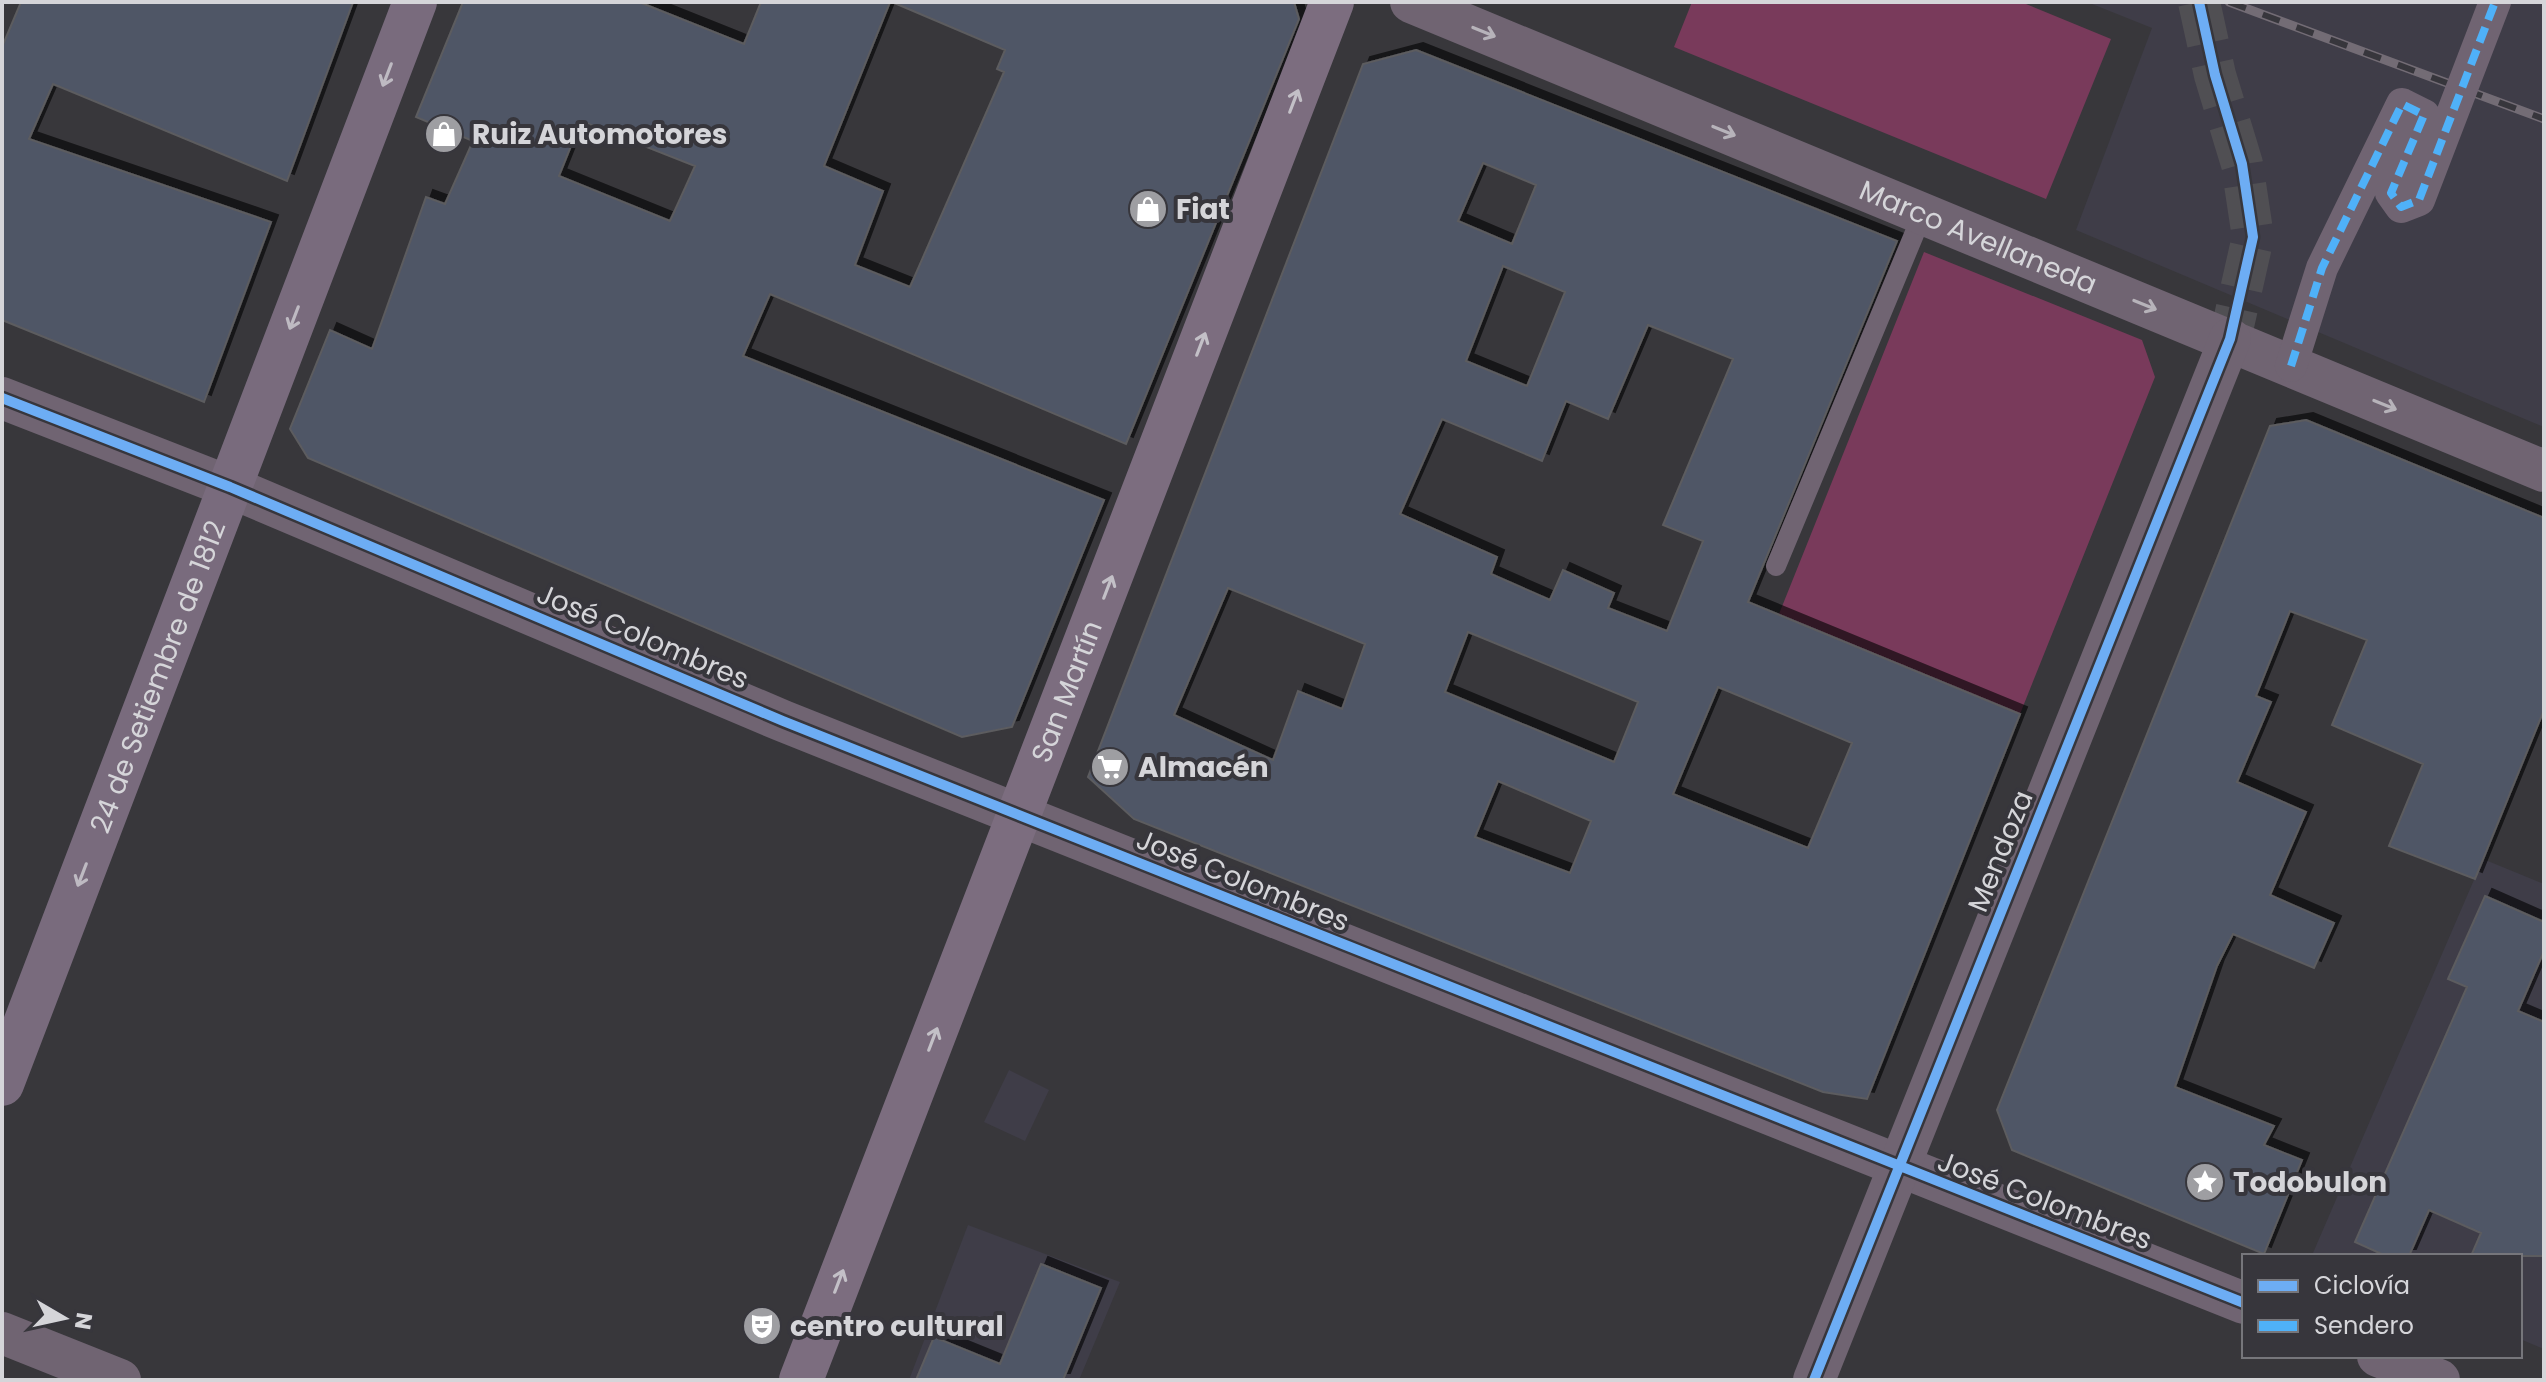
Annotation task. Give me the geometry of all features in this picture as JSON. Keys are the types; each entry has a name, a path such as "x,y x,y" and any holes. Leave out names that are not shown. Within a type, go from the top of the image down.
{"main road":[{"name":"24 de Setiembre de 1812","path":"2,1084 415,2"},
{"name":"San Martín","path":"801,1380 1332,2"}],"street":[{"name":"Marco Avellaneda","path":"1411,2 2544,471"},
{"path":"2291,366 2322,268 2402,104 2424,115 2391,193 2401,207 2419,200 2495,2"},
{"name":"Mendoza","path":"1814,1380 2230,339"},
{"name":"José Colombres","path":"2,398 230,487 783,721 1900,1169 2242,1302"},
{"path":"2,1333 120,1380"},
{"path":"2383,1358 2439,1380"}],"lane":[{"path":"1776,566 1923,213"}],"shaded area":[{"path":"1692,2 2021,2 2111,39 2046,199 1674,47"},
{"path":"2087,2 2544,2 2544,427 2076,230 2152,28"},
{"path":"1924,252 2142,340 2155,377 2020,714 1779,614"},
{"path":"2483,859 2544,884 2544,1349 2522,1340 2522,1254 2313,1253"},
{"path":"1009,1070 1049,1090 1025,1141 984,1122"},
{"path":"968,1225 1120,1282 1079,1380 909,1380"}],"building":[{"path":"21,2 353,2 287,181 53,84 29,139 271,222 204,402 2,320 2,47"},
{"path":"463,2 639,2 744,44 761,2 890,2 824,166 883,191 855,265 910,287 1004,72 997,69 1005,50 892,2 1294,2 1299,19 1126,444 770,294 743,356 1104,500 1012,727 962,737 308,458 290,429 330,330 372,349 426,197 445,204 473,141 416,117","holes":["581,121 695,166 670,221 559,176"]},
{"path":"1416,50 1897,241 1748,602 2020,714 1867,1099 1823,1092 1134,819 1088,777 1363,64","holes":["1483,163 1536,185 1512,244 1458,221","1503,266 1565,292 1527,386 1466,361","1648,325 1733,359 1663,525 1703,541 1667,631 1608,608 1614,593 1563,570 1550,600 1491,574 1497,557 1400,514 1442,419 1542,461 1566,401 1608,419","1228,588 1365,644 1342,709 1298,691 1273,760 1174,715","1468,632 1638,702 1614,762 1445,692","1718,687 1852,743 1808,848 1673,794","1498,781 1591,821 1570,873 1475,837"]},
{"path":"2306,420 2544,518 2544,710 2475,879 2389,846 2423,764 2332,725 2367,640 2290,611 2256,696 2271,702 2237,782 2306,812 2270,895 2334,923 2314,968 2233,934 2217,966 2175,1087 2274,1126 2264,1145 2302,1160 2264,1254 2012,1150 1997,1110 2270,426"},
{"path":"2485,896 2544,922 2544,951 2518,1011 2544,1022 2544,1256 2472,1254 2481,1233 2429,1210 2410,1254 2382,1254 2355,1242 2467,987 2448,979"},
{"path":"1041,1264 1101,1288 1063,1380 916,1380 934,1337 1000,1364"}],"tunnel":[{"path":"2199,2 2215,75 2242,164 2253,237 2230,339"}],"railway":[{"path":"2229,2 2544,119"}],"marked path":[{"path":"2291,366 2322,268 2402,104 2424,115 2391,193 2401,207 2419,200 2495,2"}],"cycle path":[{"path":"1814,1380 2230,339 2253,237 2242,164 2215,75 2199,2"},
{"path":"2,398 230,487 783,721 2242,1302"}],"place":[{"name":"Ruiz Automotores","path":"444,134"},
{"name":"Fiat","path":"1148,209"},
{"name":"Almacén","path":"1110,767"},
{"name":"Todobulon","path":"2205,1182"},
{"name":"centro cultural","path":"762,1326"}]}
